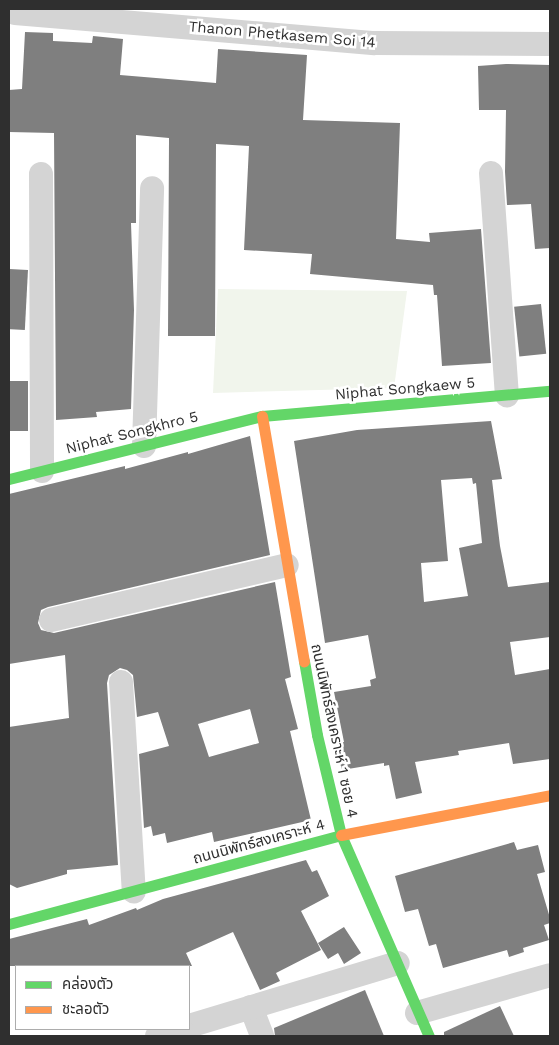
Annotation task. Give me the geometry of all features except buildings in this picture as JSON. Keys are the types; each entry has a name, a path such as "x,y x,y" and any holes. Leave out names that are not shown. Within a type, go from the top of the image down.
{"street":[{"name":"Thanon Phetkasem Soi 14","path":"15,12 375,43 550,44"},
{"path":"491,173 507,395"},
{"path":"41,174 42,471"},
{"path":"144,446 152,188"},
{"name":"Niphat Songkaew 5","path":"262,416 550,391"},
{"name":"Niphat Songkhro 5","path":"9,479 262,416"},
{"name":"ถนนนิพัทธ์สงเคราะห์ 1 ซอย 4","path":"262,416 317,735 341,835 398,963 417,1013 429,1036"},
{"path":"51,620 287,565"},
{"path":"122,682 134,892"},
{"name":"ถนนนิพัทธ์สงเคราะห์ 4","path":"9,924 341,835 550,795"},
{"path":"190,1026 398,963"},
{"path":"417,1013 550,975"},
{"path":"251,1007 262,1036"},
{"path":"156,1036 177,1030"}],"shaded area":[{"path":"218,289 407,291 394,388 213,393"}],"traffic: fast":[{"path":"9,479 262,416 550,391"},
{"path":"304,661 317,735 341,835 429,1036"},
{"path":"9,924 341,835"}],"traffic: slow":[{"path":"262,416 304,661"},
{"path":"341,835 550,795"}]}
